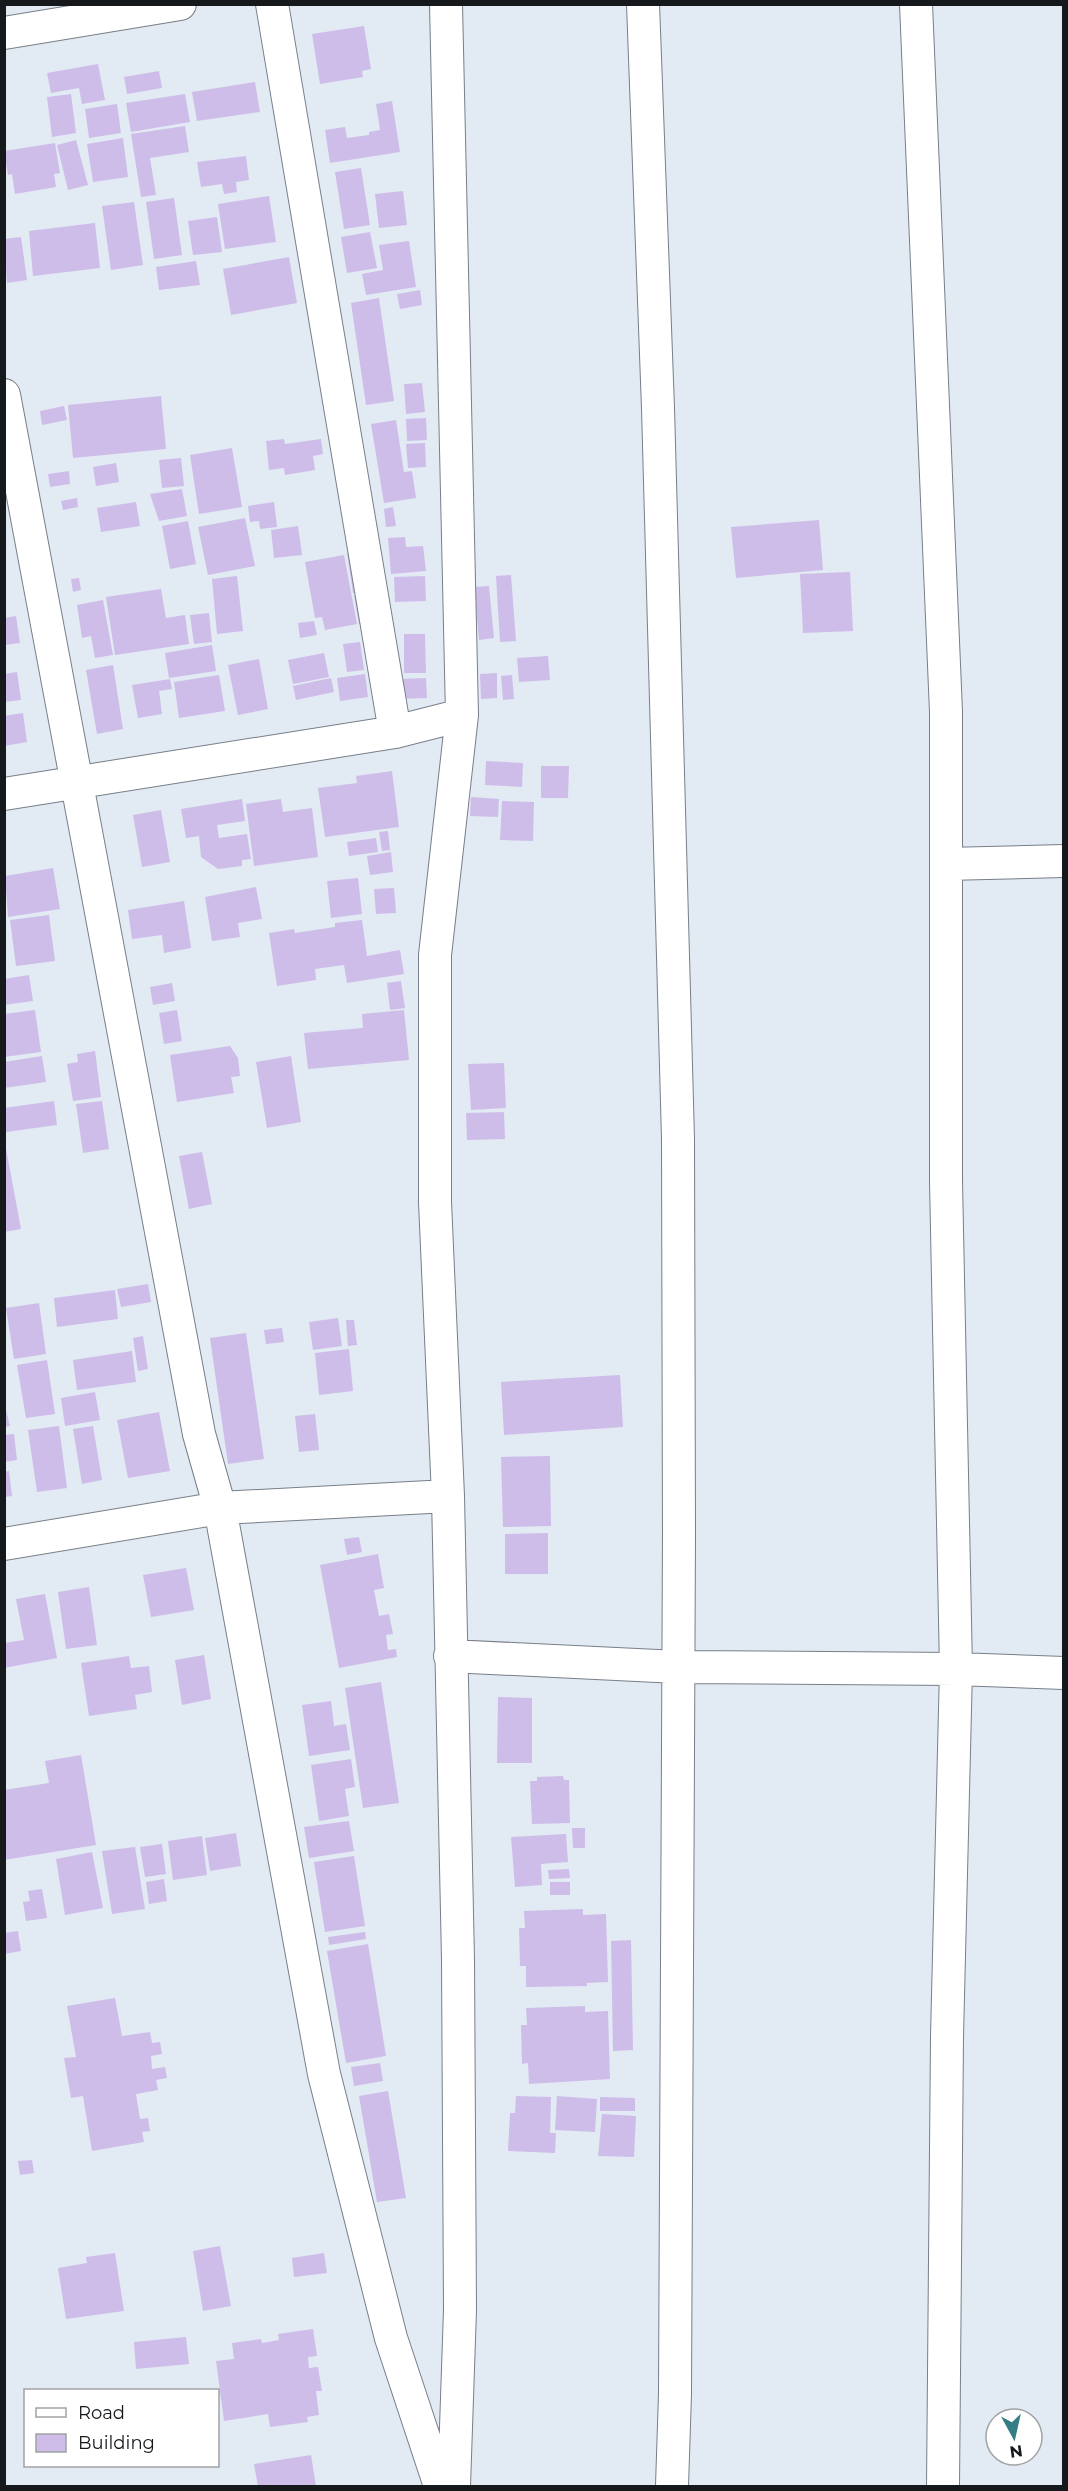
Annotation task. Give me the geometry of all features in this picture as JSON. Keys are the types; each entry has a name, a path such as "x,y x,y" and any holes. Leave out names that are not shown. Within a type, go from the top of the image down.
{"street":[{"path":"4,33 180,4"},
{"path":"272,4 395,732"},
{"path":"446,4 462,715 435,955 435,1202 448,1496 459,1970 460,2310 454,2487"},
{"path":"642,4 658,408 678,1139 675,2394 672,2487"},
{"path":"916,4 946,712 946,1181 956,1669 947,2037 943,2487"},
{"path":"4,395 199,1434 220,1508 324,2074 391,2338 440,2487"},
{"path":"4,794 395,732 462,715"},
{"path":"946,864 1064,861"},
{"path":"4,1544 220,1508 448,1496"},
{"path":"450,1656 678,1667 956,1669 1064,1673"}],"building":[{"path":"364,26 371,69 362,71 363,77 320,84 312,34"},
{"path":"98,64 105,100 82,104 79,88 51,93 47,73"},
{"path":"159,71 162,88 127,94 124,77"},
{"path":"255,82 260,112 197,121 192,92"},
{"path":"71,94 76,133 52,137 47,97"},
{"path":"185,94 190,122 131,132 126,103"},
{"path":"392,101 400,152 330,163 325,130 345,127 347,138 369,135 369,132 380,130 376,104"},
{"path":"117,104 121,133 89,138 85,109"},
{"path":"185,126 189,152 150,158 156,195 141,197 131,134"},
{"path":"123,138 128,177 93,182 87,144"},
{"path":"76,140 88,185 68,190 57,145"},
{"path":"55,143 60,173 54,174 56,187 15,194 12,174 8,175 4,151"},
{"path":"246,156 249,180 236,182 237,192 224,194 222,184 201,187 197,162"},
{"path":"361,168 370,225 344,229 335,172"},
{"path":"403,191 407,225 379,228 375,194"},
{"path":"269,196 276,242 225,249 218,204"},
{"path":"174,198 182,255 154,259 146,202"},
{"path":"134,202 143,265 111,270 102,206"},
{"path":"217,217 222,252 193,255 188,221"},
{"path":"95,223 100,268 33,276 29,231"},
{"path":"370,232 377,268 347,273 341,237"},
{"path":"21,237 27,280 7,283 4,239"},
{"path":"409,241 416,287 366,295 362,274 383,270 379,245"},
{"path":"289,257 297,303 231,315 223,269"},
{"path":"196,261 200,285 159,290 156,267"},
{"path":"420,290 422,305 400,309 397,294"},
{"path":"379,298 394,401 366,405 351,303"},
{"path":"422,383 425,412 406,414 404,384"},
{"path":"161,396 166,449 73,458 68,405"},
{"path":"64,406 67,420 42,425 40,411"},
{"path":"426,418 427,440 407,441 406,419"},
{"path":"396,420 404,472 412,471 416,498 384,503 371,424"},
{"path":"284,439 285,444 321,439 323,454 313,456 315,470 285,475 284,468 269,470 266,441"},
{"path":"425,443 426,467 408,468 406,444"},
{"path":"232,448 242,507 199,514 190,455"},
{"path":"181,458 184,486 162,488 159,460"},
{"path":"116,463 119,482 96,486 93,467"},
{"path":"69,471 70,484 50,487 48,474"},
{"path":"182,489 187,516 159,521 150,494"},
{"path":"77,498 78,507 63,510 61,501"},
{"path":"136,502 140,526 101,532 97,508"},
{"path":"274,502 277,527 260,529 259,521 250,522 248,506"},
{"path":"393,507 396,526 386,527 384,509"},
{"path":"245,518 255,566 208,575 198,527"},
{"path":"819,520 823,570 736,578 731,527"},
{"path":"188,521 196,564 170,569 162,526"},
{"path":"298,526 302,555 274,558 271,530"},
{"path":"405,537 406,547 423,546 426,571 391,574 388,538"},
{"path":"355,551 361,592 353,593 347,553"},
{"path":"344,555 357,624 325,630 322,617 315,618 305,562"},
{"path":"850,572 853,631 803,633 800,574"},
{"path":"511,575 516,641 500,642 496,576"},
{"path":"237,576 243,631 217,634 212,579"},
{"path":"425,576 426,601 395,602 394,577"},
{"path":"79,578 81,590 73,592 71,579"},
{"path":"489,586 494,638 479,640 474,587"},
{"path":"161,589 166,618 185,615 189,644 115,655 106,597"},
{"path":"362,593 367,623 359,624 354,595"},
{"path":"103,600 113,655 95,658 91,636 82,638 77,605"},
{"path":"209,613 212,642 194,644 190,615"},
{"path":"16,616 20,643 4,645 4,618"},
{"path":"314,621 317,635 300,638 298,623"},
{"path":"404,634 425,634 426,673 404,673"},
{"path":"360,642 364,670 347,672 343,644"},
{"path":"212,645 216,671 169,678 165,653"},
{"path":"324,653 329,677 293,684 288,660"},
{"path":"548,656 550,680 519,682 517,658"},
{"path":"259,659 268,709 238,715 228,665"},
{"path":"113,665 123,729 97,734 86,670"},
{"path":"17,672 21,700 4,702 4,674"},
{"path":"497,673 497,698 481,699 480,674"},
{"path":"365,674 368,697 340,701 337,678"},
{"path":"219,675 225,711 179,718 174,682"},
{"path":"512,675 514,699 503,700 501,676"},
{"path":"331,678 334,692 296,700 293,686"},
{"path":"426,678 427,698 399,699 398,679"},
{"path":"170,679 172,689 159,691 162,714 138,718 132,685"},
{"path":"23,713 27,742 4,746 4,716"},
{"path":"486,761 523,763 522,787 485,785"},
{"path":"541,766 569,766 568,798 541,798"},
{"path":"392,771 399,827 325,837 318,788 357,783 356,776"},
{"path":"471,797 499,799 498,817 470,816"},
{"path":"242,799 245,821 217,825 219,838 247,834 251,859 242,860 242,866 218,869 201,857 199,836 186,838 181,809"},
{"path":"281,799 283,812 312,808 318,857 254,866 246,804"},
{"path":"502,801 534,802 533,841 500,840"},
{"path":"161,810 170,862 142,867 133,815"},
{"path":"388,831 390,850 382,851 379,832"},
{"path":"376,838 378,852 349,856 347,842"},
{"path":"391,852 393,872 370,875 367,856"},
{"path":"53,868 60,909 8,917 5,876"},
{"path":"358,878 362,914 331,918 327,881"},
{"path":"256,887 262,919 238,923 240,937 212,941 205,897"},
{"path":"394,888 396,913 376,914 374,889"},
{"path":"184,901 191,948 164,953 162,935 132,939 128,910"},
{"path":"49,915 55,961 16,966 10,920"},
{"path":"362,920 367,956 400,950 404,974 347,983 344,965 315,969 316,980 277,986 269,933 294,929 295,933 335,927 335,923"},
{"path":"29,975 33,1001 4,1005 4,979"},
{"path":"401,981 405,1008 390,1010 387,983"},
{"path":"172,983 175,1001 153,1005 150,987"},
{"path":"35,1010 41,1052 4,1057 4,1014"},
{"path":"177,1010 182,1041 164,1044 159,1013"},
{"path":"404,1010 409,1060 308,1069 304,1033 363,1028 362,1014"},
{"path":"230,1046 238,1058 240,1076 231,1077 234,1093 177,1102 170,1055"},
{"path":"95,1051 101,1097 73,1101 67,1064 78,1062 77,1054"},
{"path":"42,1056 46,1082 4,1088 4,1062"},
{"path":"291,1056 301,1122 267,1128 256,1062"},
{"path":"504,1063 506,1108 471,1110 468,1064"},
{"path":"54,1101 57,1125 6,1132 4,1108"},
{"path":"102,1101 109,1149 83,1153 76,1104"},
{"path":"504,1112 505,1139 467,1140 466,1113"},
{"path":"4,1138 21,1229 4,1232"},
{"path":"202,1152 212,1204 189,1209 179,1156"},
{"path":"148,1284 151,1302 121,1307 117,1289"},
{"path":"115,1290 118,1319 57,1327 54,1298"},
{"path":"39,1303 46,1354 14,1359 6,1308"},
{"path":"338,1318 342,1346 313,1350 309,1322"},
{"path":"346,1320 354,1320 357,1345 348,1346"},
{"path":"282,1328 284,1342 266,1344 264,1330"},
{"path":"246,1333 264,1459 228,1464 210,1338"},
{"path":"143,1336 148,1369 138,1371 133,1338"},
{"path":"349,1349 353,1391 319,1395 315,1353"},
{"path":"132,1351 136,1382 77,1390 73,1360"},
{"path":"47,1360 55,1414 26,1418 17,1365"},
{"path":"620,1375 623,1427 504,1435 501,1382"},
{"path":"95,1392 100,1420 65,1426 61,1398"},
{"path":"4,1402 10,1426 4,1427"},
{"path":"159,1412 170,1471 128,1478 117,1420"},
{"path":"315,1414 319,1450 299,1452 295,1416"},
{"path":"59,1426 67,1488 37,1492 28,1430"},
{"path":"93,1426 102,1480 82,1484 73,1429"},
{"path":"14,1434 17,1460 4,1462 4,1435"},
{"path":"550,1456 551,1526 503,1527 501,1457"},
{"path":"9,1471 12,1496 4,1497 4,1472"},
{"path":"548,1533 548,1574 505,1574 505,1534"},
{"path":"359,1537 362,1552 347,1555 344,1539"},
{"path":"378,1554 384,1588 374,1590 379,1616 389,1614 393,1634 386,1635 388,1650 396,1649 397,1657 339,1668 320,1565"},
{"path":"186,1568 194,1610 151,1617 143,1575"},
{"path":"89,1587 97,1645 66,1649 58,1592"},
{"path":"45,1594 57,1658 4,1668 4,1643 24,1640 16,1599"},
{"path":"204,1655 211,1699 182,1705 175,1660"},
{"path":"129,1656 131,1668 149,1666 152,1692 135,1695 137,1709 89,1716 81,1663"},
{"path":"381,1682 399,1803 363,1808 345,1688"},
{"path":"498,1697 532,1698 532,1763 497,1763"},
{"path":"331,1701 334,1726 346,1724 350,1750 309,1756 302,1705"},
{"path":"81,1755 96,1845 4,1860 4,1790 49,1783 45,1761"},
{"path":"351,1759 355,1787 345,1789 349,1816 319,1821 311,1765"},
{"path":"563,1776 564,1780 569,1780 570,1823 532,1824 530,1781 537,1781 537,1777"},
{"path":"349,1821 354,1851 309,1858 304,1827"},
{"path":"572,1828 585,1828 585,1848 573,1848"},
{"path":"236,1833 241,1866 210,1871 205,1838"},
{"path":"566,1834 568,1862 541,1864 542,1885 515,1887 511,1837"},
{"path":"202,1836 207,1875 173,1880 168,1841"},
{"path":"162,1844 166,1874 145,1877 140,1847"},
{"path":"135,1847 145,1909 112,1914 102,1851"},
{"path":"92,1852 103,1908 65,1915 56,1859"},
{"path":"354,1856 365,1926 325,1932 314,1862"},
{"path":"569,1869 570,1878 549,1879 548,1870"},
{"path":"164,1879 167,1901 149,1904 146,1882"},
{"path":"550,1882 570,1882 570,1895 550,1895"},
{"path":"42,1889 47,1918 26,1921 23,1902 30,1901 28,1891"},
{"path":"583,1909 583,1915 606,1914 608,1982 587,1983 587,1986 526,1987 526,1966 520,1966 519,1928 525,1928 524,1911"},
{"path":"18,1931 21,1951 4,1954 4,1933"},
{"path":"365,1932 366,1939 329,1945 328,1937"},
{"path":"631,1940 633,2050 613,2051 611,1941"},
{"path":"368,1944 386,2056 346,2063 327,1951"},
{"path":"115,1998 122,2036 150,2032 152,2043 160,2042 162,2054 151,2056 152,2069 165,2067 167,2078 156,2080 158,2090 136,2094 140,2119 148,2118 150,2131 142,2132 144,2142 92,2151 83,2096 71,2098 64,2058 76,2057 67,2006"},
{"path":"585,2006 585,2012 608,2011 610,2079 529,2084 528,2063 522,2064 521,2025 527,2025 526,2008"},
{"path":"380,2063 383,2081 354,2086 351,2067"},
{"path":"388,2091 406,2198 377,2202 359,2096"},
{"path":"516,2096 551,2097 550,2133 556,2133 555,2153 508,2151 510,2113 515,2113"},
{"path":"557,2096 597,2099 595,2132 555,2130"},
{"path":"600,2097 635,2098 635,2111 600,2111"},
{"path":"602,2114 636,2116 634,2157 598,2156"},
{"path":"32,2160 34,2173 20,2175 18,2161"},
{"path":"220,2246 231,2306 203,2311 193,2251"},
{"path":"115,2253 124,2311 66,2319 58,2268 87,2263 86,2257"},
{"path":"324,2253 327,2273 294,2277 292,2258"},
{"path":"313,2329 317,2356 308,2357 309,2368 318,2367 322,2391 316,2391 319,2415 307,2417 308,2422 270,2427 268,2414 224,2421 216,2361 234,2359 232,2343 261,2339 262,2343 279,2340 278,2334"},
{"path":"186,2337 189,2364 136,2369 134,2342"},
{"path":"311,2455 316,2486 258,2486 254,2464"}]}
